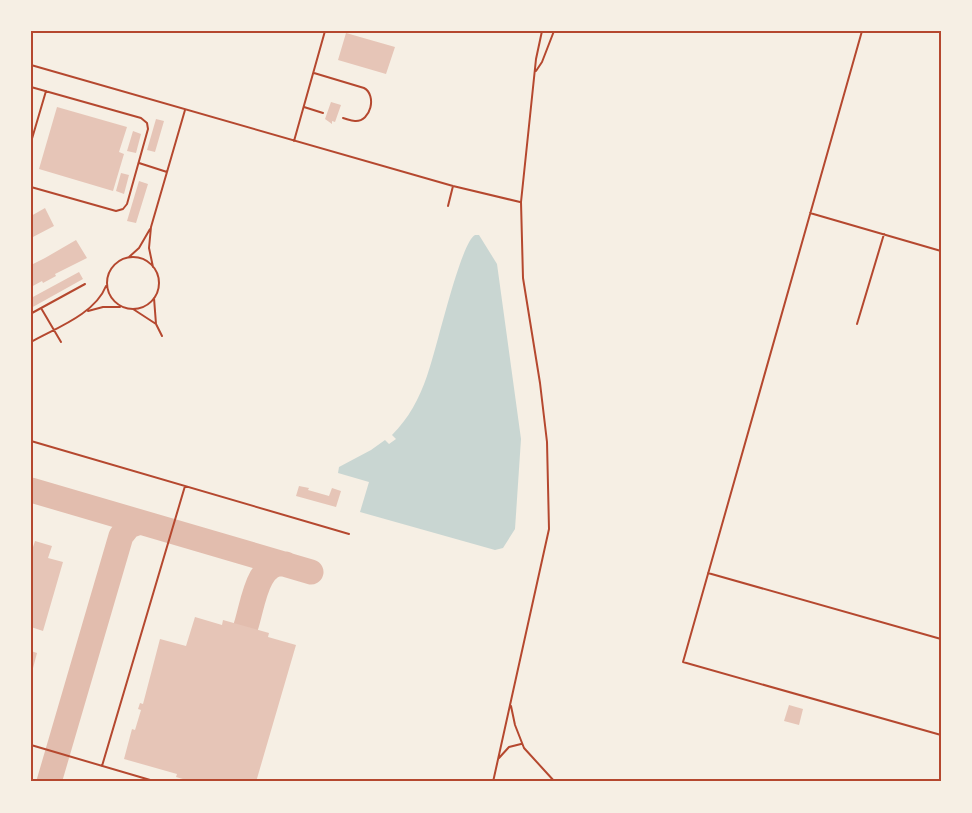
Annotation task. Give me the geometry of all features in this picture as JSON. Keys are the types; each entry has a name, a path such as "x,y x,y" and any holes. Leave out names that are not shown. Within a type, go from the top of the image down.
{"lane":[{"path":"294,142 325,31"},
{"path":"493,782 550,530 547,442 523,278 521,202 536,59 542,31"},
{"path":"535,73 542,62 554,31"},
{"path":"862,31 683,662 941,735"},
{"path":"31,65 294,142 453,186 521,202"},
{"path":"314,73 364,88 369,92 372,98 365,118 356,122 343,118"},
{"path":"31,87 144,120 148,129 127,204 123,209 118,211 31,187"},
{"path":"31,142 46,91"},
{"path":"304,107 322,113"},
{"path":"162,336 156,324 154,298 158,279 149,248 151,227 185,110"},
{"path":"139,163 167,172"},
{"path":"448,206 453,186"},
{"path":"810,213 941,251"},
{"path":"122,307 111,298 107,278 116,263 135,254 151,227"},
{"path":"857,324 884,234"},
{"path":"127,258 138,258 149,262 153,267"},
{"path":"32,313 85,284"},
{"path":"86,312 98,300 107,284"},
{"path":"132,309 146,305 154,298"},
{"path":"31,342 86,312 103,308 122,307 132,309 156,324"},
{"path":"42,308 61,342"},
{"path":"31,441 349,534"},
{"path":"102,766 185,486"},
{"path":"708,573 941,639"},
{"path":"511,704 522,744 527,753 555,782"},
{"path":"498,760 509,747 522,744"},
{"path":"31,745 157,782"}],"shaded area":[{"path":"475,235 479,235 497,264 521,439 515,529 503,548 495,550 360,512 369,482 338,473 339,467 371,450 385,440 389,444 396,439 392,435 408,415 424,384 462,257 469,242"}],"building":[{"path":"346,33 395,47 386,74 338,60"},
{"path":"331,102 341,105 335,122 332,121 332,124 325,119"},
{"path":"57,107 127,127 119,152 124,154 113,191 39,169"},
{"path":"156,119 164,121 155,152 147,150"},
{"path":"133,131 141,134 136,153 127,151"},
{"path":"121,173 129,175 124,194 116,191"},
{"path":"139,181 148,184 136,223 127,221"},
{"path":"45,208 54,226 31,238 31,216"},
{"path":"76,240 87,258 55,274 56,276 43,283 42,281 31,287 31,260 33,264"},
{"path":"79,272 83,279 31,308 31,298"},
{"path":"299,486 329,496 332,488 341,491 336,507 296,496"},
{"path":"35,541 52,546 48,558 63,562 43,631 31,627 31,553"},
{"path":"195,617 222,625 223,620 269,633 268,637 296,645 256,782 193,782 176,777 177,774 124,759 132,729 135,730 141,710 138,709 140,703 143,704 160,639 186,646"},
{"path":"31,651 37,653 32,672 31,672"},
{"path":"789,705 803,709 799,725 784,721"}],"taxiway":[{"path":"31,490 311,572"},
{"path":"49,782 121,536 129,526 140,522"},
{"path":"246,626 254,596 262,576 276,564 286,564"}]}
